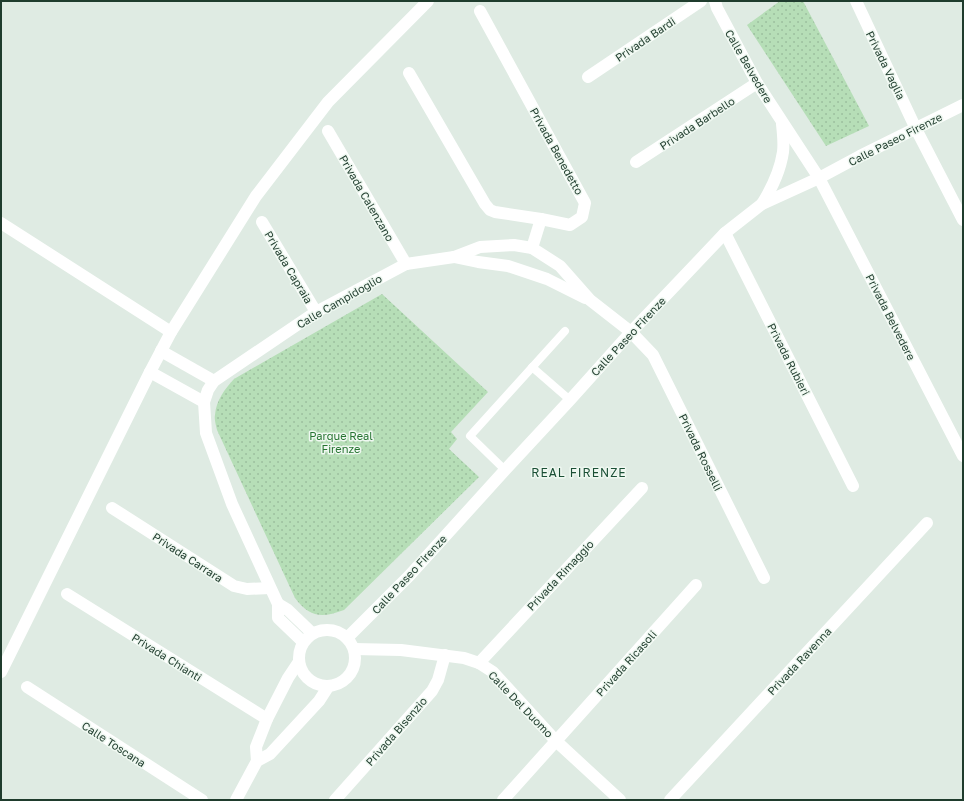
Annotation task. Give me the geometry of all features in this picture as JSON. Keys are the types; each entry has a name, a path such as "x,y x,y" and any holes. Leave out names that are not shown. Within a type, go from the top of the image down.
{"street":[{"path":"1,672 171,332 256,196 328,102 428,1"},
{"name":"Privada Bardi","path":"588,77 701,1"},
{"name":"Privada Vaglia","path":"856,1 916,129 963,220"},
{"name":"Calle Belvedere","path":"713,3 757,83 819,178"},
{"name":"Privada Benedetto","path":"409,73 485,204 490,210 570,225 582,217 585,203 480,11"},
{"name":"Privada Barbello","path":"636,162 757,83"},
{"name":"Calle Paseo Firenze","path":"347,638 409,576 631,332 725,233 762,204 819,178 963,105"},
{"name":"Calle Belvedere","path":"762,204 771,190 778,174 783,151 782,123"},
{"name":"Privada Calenzano","path":"328,131 406,264"},
{"name":"Privada Belvedere","path":"819,178 963,456"},
{"path":"532,248 541,219"},
{"name":"Privada Capraia","path":"262,222 316,312"},
{"path":"1,223 171,332"},
{"name":"Privada Rubieri","path":"725,233 853,486"},
{"path":"508,266 514,245"},
{"name":"Calle Campidoglio","path":"303,642 278,618 278,604 232,504 206,433 204,402 208,390 214,381 316,312 406,264 454,257 480,247 514,245 532,248 560,266 590,300 631,332"},
{"name":"Calle Campidoglio","path":"454,257 508,266 547,279 590,300"},
{"name":"Privada Rosselli","path":"631,332 653,355 764,578"},
{"path":"161,351 214,381"},
{"path":"150,372 204,402"},
{"name":"Privada Rimaggio","path":"479,663 642,488"},
{"name":"Privada Carrara","path":"112,508 234,586 247,589 270,588"},
{"name":"Privada Ravenna","path":"670,800 927,523"},
{"name":"Privada Ricasoli","path":"503,800 696,585"},
{"name":"Privada Chianti","path":"67,594 267,720"},
{"name":"Calle Campidoglio","path":"278,604 288,610 312,633"},
{"path":"236,800 257,761 256,747 267,720 288,678 298,663 303,642 312,633 323,630 336,631 347,638 354,649 355,662 351,674 341,683 328,687 315,684 304,676 298,663"},
{"name":"Calle Del Duomo","path":"354,649 401,650 464,658 479,663 493,672 556,741 620,800"},
{"name":"Privada Bisenzio","path":"336,800 432,691 438,680 445,655"},
{"name":"Calle Toscana","path":"27,687 202,800"},
{"path":"257,761 270,754 319,701 328,687"}],"lane":[{"path":"505,470 470,436 565,331"},
{"path":"532,367 570,400"}],"green space":[{"path":"780,1 803,1 869,126 826,146 747,25"},
{"name":"Parque Real Firenze","path":"382,294 488,392 451,432 457,439 449,449 479,477 344,610 323,615 311,613 295,598 217,430 215,418 217,404 227,387 234,379"}],"district":[{"name":"REAL FIRENZE","path":"579,472"}]}
